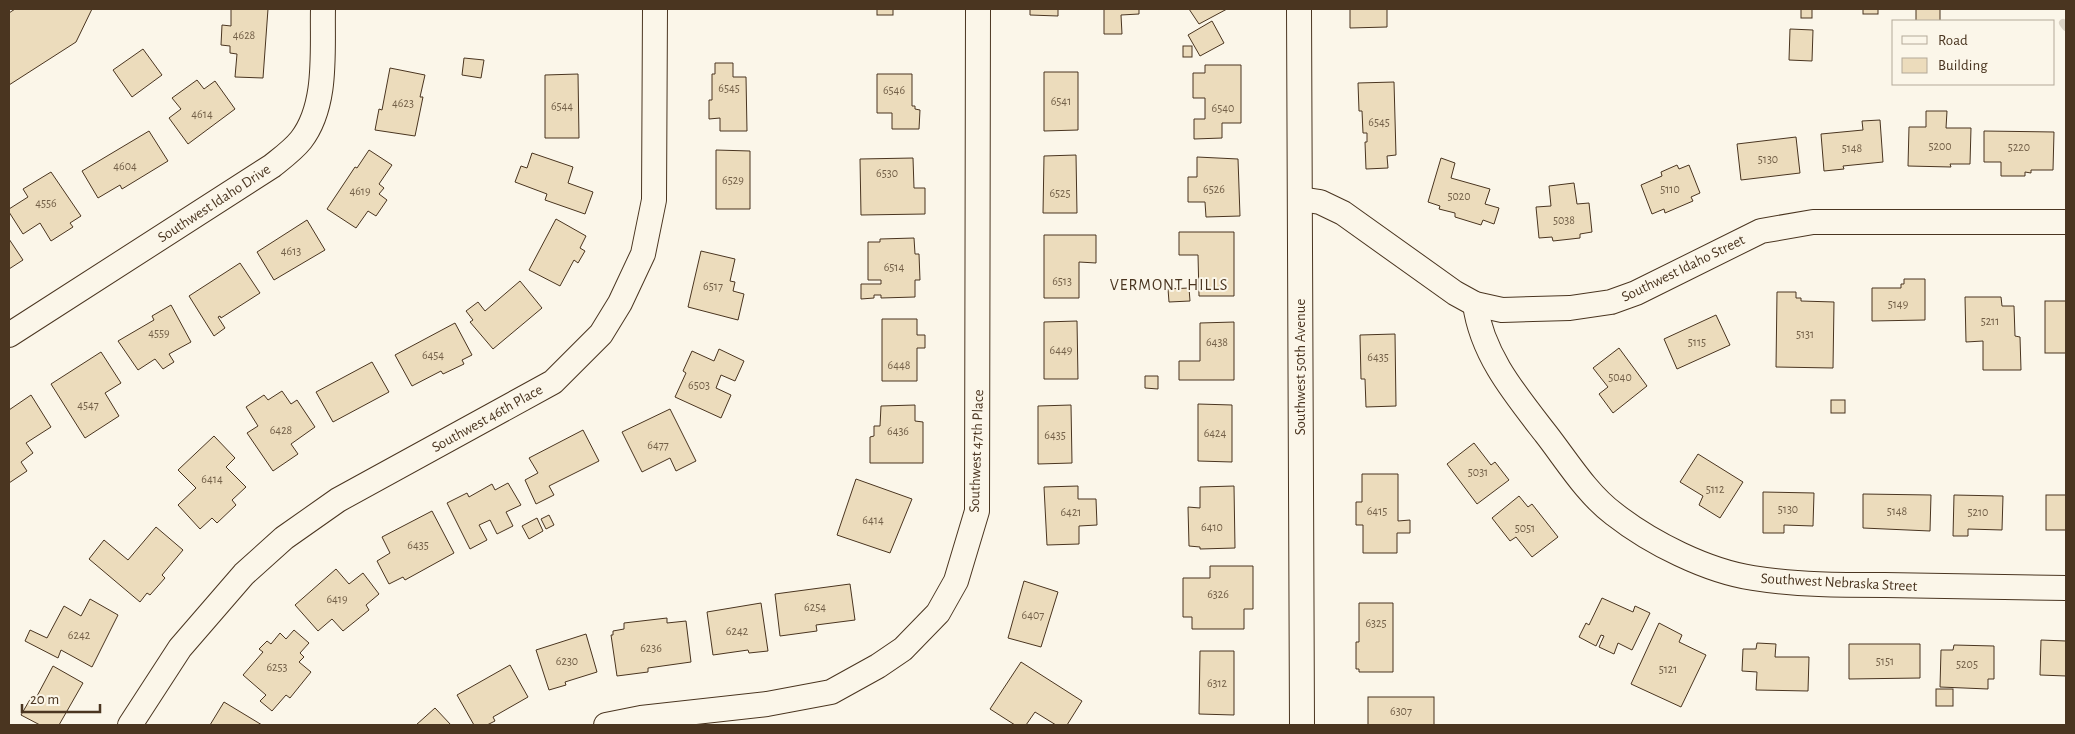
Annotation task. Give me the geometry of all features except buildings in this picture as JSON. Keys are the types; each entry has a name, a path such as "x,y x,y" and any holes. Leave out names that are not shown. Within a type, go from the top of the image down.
{"street":[{"name":"Southwest Idaho Drive","path":"9,335 272,166 301,140 311,123 321,84 323,9"},
{"name":"Southwest 46th Place","path":"130,725 180,648 244,574 284,538 338,500 553,382 601,334 620,303 643,254 654,200 655,9"},
{"name":"Southwest 47th Place","path":"606,725 641,718 767,704 831,692 878,666 903,649 938,612 956,581 977,511 978,9"},
{"name":"Southwest 50th Avenue","path":"1299,9 1302,725"},
{"name":"Southwest Idaho Street","path":"1300,199 1320,202 1343,213 1454,293 1474,304 1502,310 1570,308 1610,302 1636,293 1761,231 1813,222 2066,222"},
{"name":"Southwest Nebraska Street","path":"1474,304 1478,324 1505,382 1588,488 1613,513 1649,538 1720,570 1753,578 1838,584 2066,588"}],"waterway":[{"path":"2063,23 2066,27"}],"district":[{"name":"VERMONT HILLS","path":"1169,284"}]}
